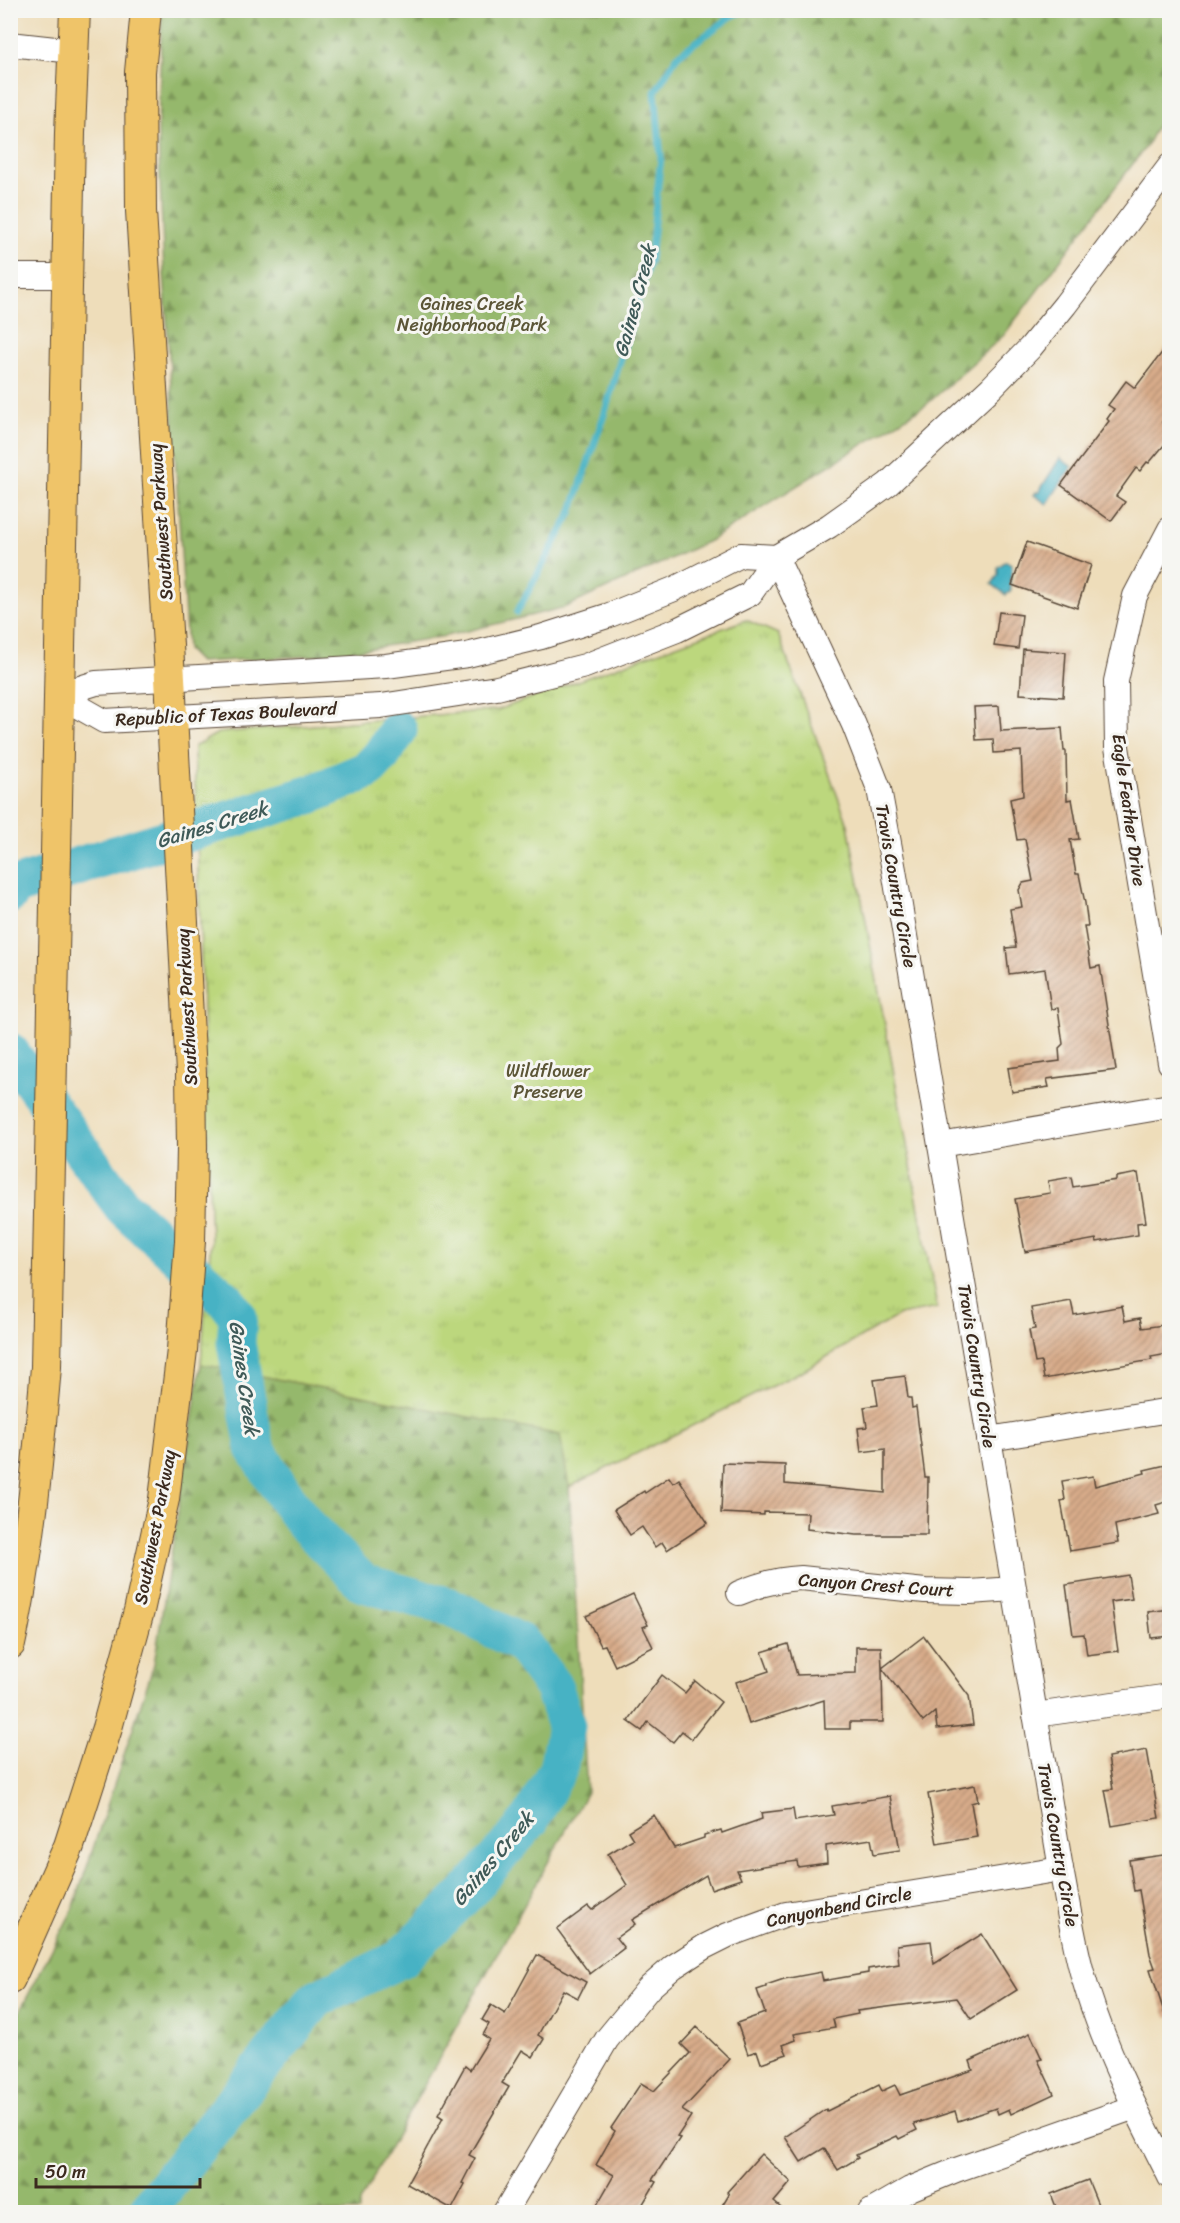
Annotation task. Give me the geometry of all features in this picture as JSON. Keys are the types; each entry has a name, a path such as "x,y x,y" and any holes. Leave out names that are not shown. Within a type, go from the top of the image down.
{"main road":[{"path":"10,1644 18,1610 36,1488 46,1367 58,695 75,10"},
{"name":"Southwest Parkway","path":"10,1979 69,1846 107,1728 136,1622 164,1499 182,1350 190,1241 191,1073 170,678 141,211 140,72 146,10"}],"street":[{"path":"10,44 73,51"},
{"name":"Republic of Texas Boulevard","path":"58,695 104,720 381,706 497,688 585,666 677,630 750,594 776,556 829,526 888,484 991,388 1030,348 1065,305 1170,166"},
{"path":"10,276 67,276"},
{"name":"Eagle Feather Drive","path":"1170,529 1135,597 1116,681 1116,692 1117,747 1170,1063"},
{"path":"58,695 96,683 386,666 467,655 542,636 607,616 674,589 741,555 776,556"},
{"name":"Travis Country Circle","path":"776,556 854,725 879,789 1061,1869 1082,1975 1101,2030 1135,2107 1170,2177"},
{"path":"940,1145 1170,1106"},
{"path":"989,1439 1170,1410"},
{"name":"Canyon Crest Court","path":"739,1593 761,1584 782,1579 801,1578 925,1591 970,1592 1014,1588"},
{"path":"1035,1715 1170,1696"},
{"name":"Canyonbend Circle","path":"505,2212 607,2039 649,1988 673,1967 704,1947 737,1931 786,1914 1061,1869"},
{"path":"870,2212 910,2189 956,2170 1135,2107"}],"green space":[{"name":"Gaines Creek Neighborhood Park","path":"162,11 1169,11 1169,101 1147,145 1004,335 926,405 709,541 566,607 446,636 329,655 199,662 187,650 164,272 158,133"},
{"path":"746,620 778,634 848,825 937,1308 899,1315 802,1371 569,1487 587,1792 359,2203 359,2212 11,2212 11,2028 73,1909 154,1664 201,1364 211,1240 194,747 218,733 498,710"},
{"name":"Wildflower Preserve","path":"746,620 778,634 848,825 937,1308 899,1315 802,1371 569,1487 560,1435 201,1364 211,1240 194,747 218,733 498,710"}],"water":[{"path":"1060,458 1072,467 1047,504 1034,495 1038,493"},
{"path":"1006,561 1011,564 1012,570 1011,590 1006,595 992,584 998,575 998,567"}],"building":[{"path":"1170,342 1170,411 1162,422 1170,427 1170,438 1140,471 1136,468 1116,496 1125,502 1111,521 1061,485 1109,421 1107,419 1114,409 1108,405 1126,381 1135,388"},
{"path":"1027,542 1091,565 1077,608 1012,585"},
{"path":"999,612 1022,615 1018,649 994,646"},
{"path":"1023,649 1066,652 1063,697 1020,694"},
{"path":"999,706 1001,731 1062,728 1064,751 1066,751 1067,800 1072,799 1079,839 1070,840 1076,874 1079,874 1085,903 1088,926 1084,926 1091,968 1100,966 1116,1070 1047,1079 1049,1087 1012,1092 1008,1068 1060,1061 1059,1048 1063,1044 1058,1008 1051,1009 1045,969 1009,974 1006,948 1016,947 1010,909 1022,907 1019,890 1023,883 1033,881 1025,839 1017,840 1010,799 1023,796 1021,751 994,753 993,739 976,740 974,707"},
{"path":"1138,1173 1146,1222 1137,1223 1138,1235 1097,1242 1096,1239 1025,1252 1015,1199 1050,1193 1048,1181 1071,1177 1073,1187 1116,1180 1116,1177"},
{"path":"1071,1301 1074,1315 1122,1306 1125,1321 1140,1318 1142,1328 1163,1325 1168,1354 1151,1357 1152,1360 1044,1379 1041,1362 1035,1363 1029,1330 1035,1329 1031,1308"},
{"path":"905,1376 908,1398 911,1398 912,1408 916,1407 925,1477 928,1477 927,1535 856,1535 807,1529 808,1513 764,1512 764,1515 721,1513 723,1463 785,1465 785,1484 885,1493 885,1449 861,1452 858,1428 867,1427 864,1407 878,1405 874,1380"},
{"path":"1170,1464 1170,1498 1156,1505 1159,1514 1115,1525 1118,1543 1070,1551 1061,1501 1065,1500 1062,1481 1093,1476 1095,1486"},
{"path":"669,1477 673,1483 679,1479 708,1523 667,1550 662,1542 655,1547 642,1527 630,1535 614,1510"},
{"path":"1128,1575 1132,1599 1111,1602 1118,1651 1087,1655 1084,1634 1073,1635 1066,1585"},
{"path":"633,1594 648,1625 643,1627 653,1647 615,1666 605,1645 601,1646 586,1616"},
{"path":"1170,1609 1170,1636 1151,1638 1148,1612"},
{"path":"924,1636 969,1696 973,1725 937,1729 935,1712 923,1722 882,1668"},
{"path":"788,1644 797,1675 856,1673 856,1647 881,1647 883,1722 850,1722 850,1729 825,1729 824,1700 749,1724 736,1682 769,1671 762,1652"},
{"path":"662,1675 685,1693 695,1681 721,1702 692,1739 682,1731 673,1742 648,1722 642,1731 628,1721"},
{"path":"1147,1750 1159,1818 1112,1826 1105,1790 1113,1789 1108,1757"},
{"path":"975,1785 978,1801 971,1803 977,1837 937,1844 928,1794"},
{"path":"890,1796 900,1850 874,1854 871,1839 826,1846 827,1863 798,1867 797,1861 737,1870 741,1879 711,1889 706,1875 632,1920 635,1924 616,1938 624,1948 590,1974 557,1929 588,1906 592,1910 627,1885 608,1854 633,1839 628,1831 654,1815 674,1848 704,1838 704,1835 721,1830 722,1833 762,1819 761,1813 793,1809 795,1821 834,1815 832,1806"},
{"path":"1170,1854 1170,2017 1166,2018 1150,1969 1155,1968 1150,1954 1139,1890 1134,1891 1129,1860"},
{"path":"982,1934 1017,1990 971,2019 957,1998 857,2011 858,2014 833,2019 835,2027 794,2034 796,2040 783,2045 787,2054 761,2063 757,2051 748,2054 737,2023 765,2013 757,1990 766,1985 821,1972 823,1981 868,1973 868,1969 899,1964 897,1945 931,1941 934,1964"},
{"path":"537,1955 586,1982 578,1998 563,1990 538,2035 544,2039 533,2057 522,2050 502,2083 509,2087 469,2155 475,2158 452,2209 407,2184 443,2118 438,2115 465,2066 470,2070 489,2039 483,2035 489,2024 482,2020 491,2005 505,2014"},
{"path":"697,2027 730,2059 682,2110 691,2116 677,2137 680,2138 652,2180 656,2182 638,2212 593,2212 614,2175 596,2165 615,2131 611,2128 641,2083 654,2091 690,2053 681,2044"},
{"path":"1030,2033 1042,2059 1038,2060 1054,2094 1011,2114 1009,2109 998,2114 996,2108 958,2121 955,2111 914,2124 917,2130 899,2139 897,2136 856,2155 858,2158 838,2170 824,2148 801,2162 785,2137 826,2109 827,2111 879,2085 882,2091 895,2085 900,2095 973,2070 970,2061"},
{"path":"761,2154 791,2182 774,2202 786,2212 718,2212 729,2194 727,2192"},
{"path":"1088,2180 1101,2212 1058,2212 1051,2194"}],"waterway":[{"name":"Gaines Creek","path":"517,612 571,513 605,412 650,260 661,157 655,92 678,55 732,16 744,10"},
{"name":"Gaines Creek","path":"10,894 15,886 312,794 368,770 381,756 398,730"},
{"name":"Gaines Creek","path":"10,1052 123,1207 227,1301 238,1317 236,1343 255,1448 305,1524 363,1583 451,1607 522,1644 554,1688 566,1726 558,1769 530,1820 467,1893 400,1959 316,1999 147,2212"}]}
